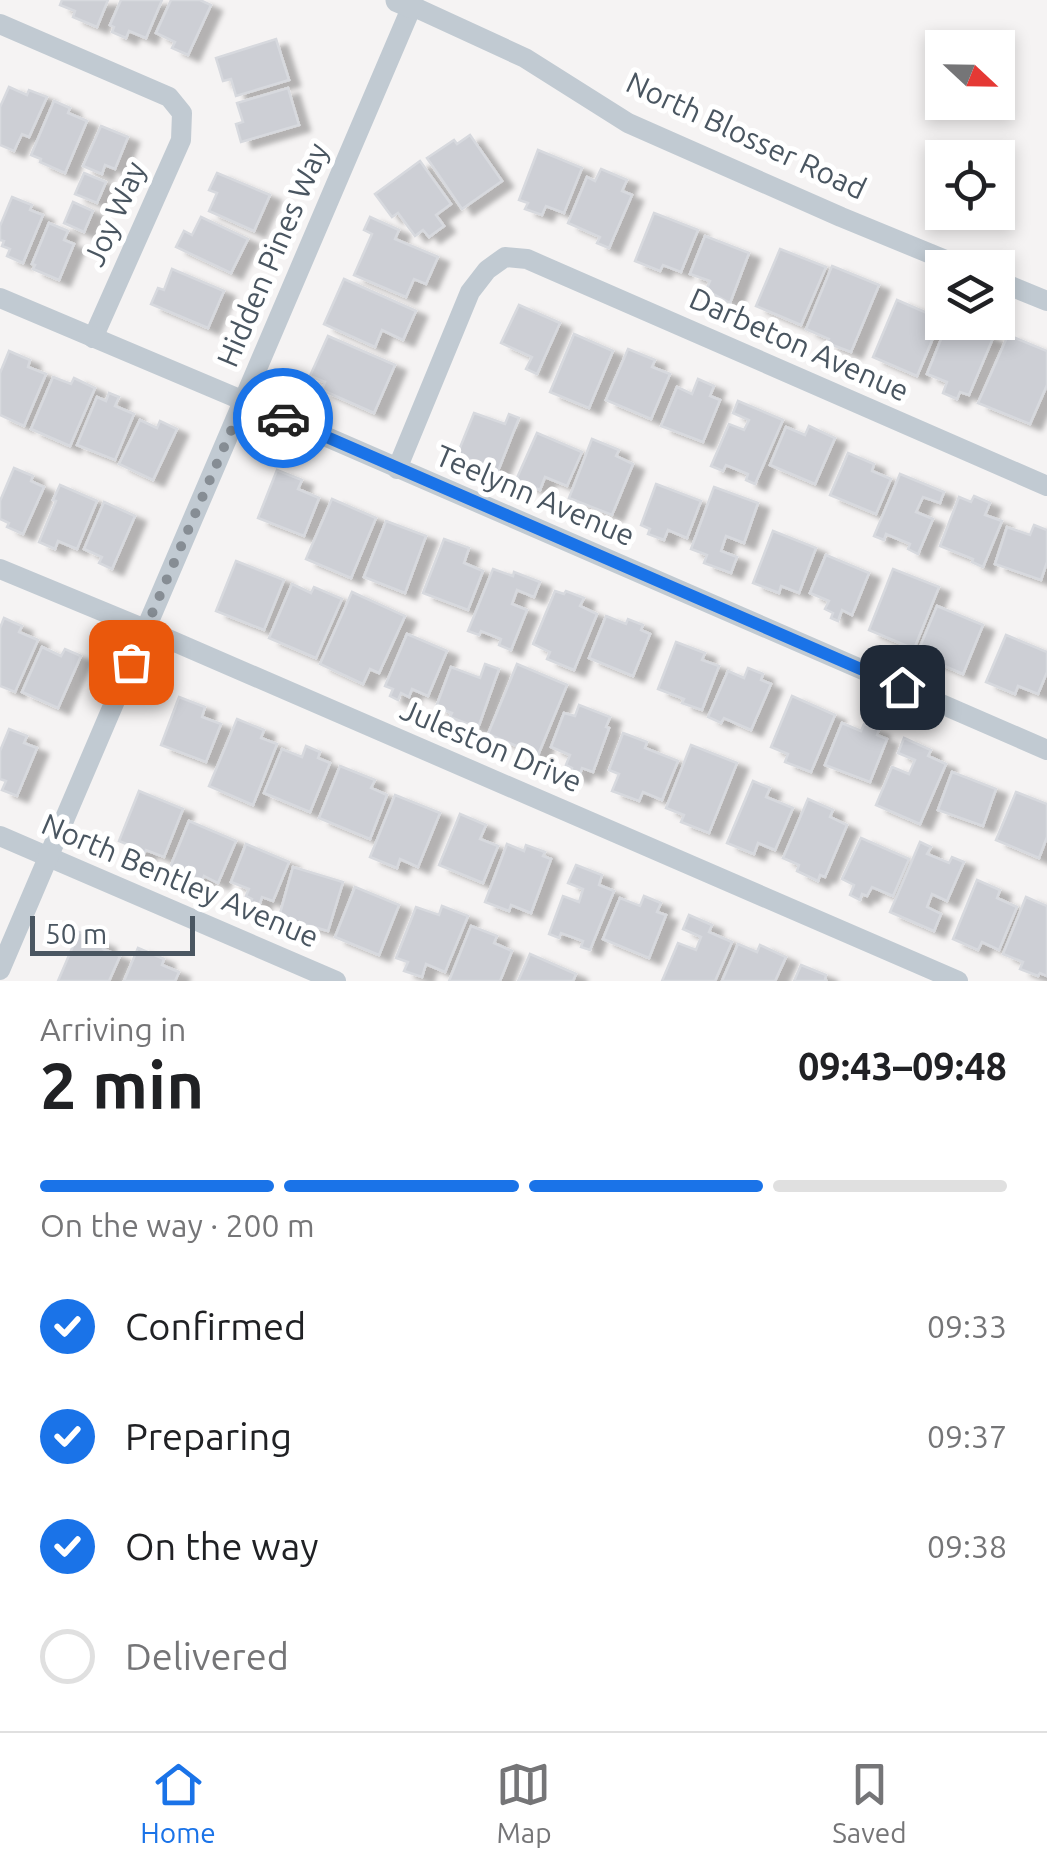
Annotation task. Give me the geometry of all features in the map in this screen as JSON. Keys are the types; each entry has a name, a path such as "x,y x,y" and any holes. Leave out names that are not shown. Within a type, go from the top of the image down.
{"street":[{"name":"North Blosser Road","path":"405,3 526,58 628,124 925,252"},
{"name":"Hidden Pines Way","path":"0,970 244,401 405,3"},
{"name":"Joy Way","path":"0,24 169,98 182,112 180,140 93,338"},
{"name":"Darbeton Avenue","path":"397,469 470,292 487,270 505,257 526,259 1047,486"},
{"path":"1015,288 1047,301"},
{"name":"Teelynn Avenue","path":"0,298 1047,750"},
{"name":"Juleston Drive","path":"0,569 958,981"},
{"name":"North Bentley Avenue","path":"0,836 336,981"}],"building":[{"path":"62,0 108,0 97,27 73,17 75,11 60,5"},
{"path":"121,0 162,0 146,38 129,31 126,38 112,32 114,27 110,25"},
{"path":"171,0 200,0 211,5 188,55 172,48 175,42 156,33"},
{"path":"276,39 289,80 236,96 231,79 223,81 216,58"},
{"path":"9,87 27,95 29,90 47,97 29,137 22,134 14,151 0,145 0,107"},
{"path":"288,88 299,125 241,142 236,124 243,122 237,103"},
{"path":"54,101 70,108 68,113 87,121 65,173 31,155"},
{"path":"101,126 128,137 115,169 105,165 102,174 83,166"},
{"path":"470,135 502,181 462,209 427,158 454,140 457,144"},
{"path":"538,150 582,168 564,213 546,206 542,215 525,209 528,203 519,200"},
{"path":"420,161 451,204 436,215 444,226 429,237 423,230 415,236 398,213 392,217 375,194"},
{"path":"601,169 627,180 622,191 632,195 609,248 597,243 600,237 568,223 587,177 595,181"},
{"path":"84,173 106,182 97,203 75,194"},
{"path":"217,173 270,195 254,231 209,211 217,193 209,190"},
{"path":"12,197 32,205 30,210 43,215 23,263 7,256 10,249 2,246 4,241 0,240 0,226"},
{"path":"73,202 93,211 84,232 64,223"},
{"path":"654,213 698,230 681,272 663,265 660,271 635,261"},
{"path":"201,217 248,239 231,273 176,247 184,231 192,235"},
{"path":"370,217 399,230 395,239 438,257 426,284 414,279 406,297 354,275 372,234 364,230"},
{"path":"49,223 68,231 64,240 74,244 59,280 33,269 32,264"},
{"path":"705,236 749,253 730,303 706,290 710,281 690,274"},
{"path":"780,249 826,267 801,325 756,306"},
{"path":"832,266 879,285 851,352 806,329"},
{"path":"172,269 224,291 208,328 151,304 158,288 164,290"},
{"path":"344,279 416,311 403,340 382,330 375,347 324,324"},
{"path":"897,300 925,312 925,340 932,340 917,376 873,357"},
{"path":"519,305 560,323 537,374 526,369 532,357 501,343"},
{"path":"574,334 613,351 589,408 550,392"},
{"path":"328,336 395,365 374,413 322,390 325,382 310,376"},
{"path":"1015,338 1047,351 1047,385 1030,424 978,403 1006,340"},
{"path":"941,340 992,340 969,395 960,392 957,399 943,393 947,382 927,374"},
{"path":"628,349 655,360 652,367 670,374 651,419 606,400"},
{"path":"9,351 30,360 28,367 46,374 24,426 0,415 0,373"},
{"path":"53,377 71,384 74,378 95,388 70,446 31,429"},
{"path":"698,379 714,386 710,396 720,400 703,442 661,426 677,387 692,394"},
{"path":"109,393 119,397 115,406 134,414 115,460 77,445 97,397 106,401"},
{"path":"738,401 783,420 755,484 746,480 748,474 726,465 723,471 711,466 729,424 744,430 749,420 733,413"},
{"path":"474,413 505,424 509,414 519,418 498,471 457,455"},
{"path":"140,420 157,428 160,421 177,429 153,480 119,464"},
{"path":"809,426 835,438 815,484 770,465 786,427 805,435"},
{"path":"537,433 582,452 567,486 545,477 540,490 516,480"},
{"path":"592,439 619,450 616,456 633,464 612,515 569,498"},
{"path":"848,453 874,464 872,471 891,479 876,514 830,495"},
{"path":"14,468 33,476 31,481 44,487 23,534 0,519 0,501"},
{"path":"277,470 302,480 298,489 319,498 304,536 258,518"},
{"path":"900,474 944,492 940,503 923,497 916,512 933,519 918,554 908,549 910,544 886,534 884,540 874,536"},
{"path":"656,484 701,501 687,538 668,530 664,540 648,534 650,529 641,525"},
{"path":"60,485 97,501 77,549 58,541 55,549 39,542"},
{"path":"714,487 758,503 744,543 726,536 721,551 737,557 731,573 704,563 707,555 691,549"},
{"path":"974,496 990,503 985,515 1002,521 983,567 940,546 959,497 971,502"},
{"path":"332,499 376,518 351,578 306,559"},
{"path":"104,502 135,516 112,569 99,563 102,557 84,549"},
{"path":"386,521 426,536 405,593 364,577"},
{"path":"1034,525 1047,530 1047,562 1041,580 995,564 1007,527 1030,535"},
{"path":"773,531 816,548 799,593 781,586 779,593 753,583"},
{"path":"444,539 469,548 464,563 483,571 468,610 423,593"},
{"path":"826,555 869,573 852,615 842,610 838,621 825,609 829,601 810,593"},
{"path":"236,561 284,580 264,630 216,611"},
{"path":"493,569 540,582 534,597 517,590 512,604 527,610 511,650 499,645 501,639 481,631 479,635 468,631"},
{"path":"893,569 939,587 914,649 869,630"},
{"path":"292,584 311,593 314,587 342,599 316,658 269,638"},
{"path":"555,591 584,598 580,606 597,614 574,670 547,659 550,652 533,644"},
{"path":"352,592 405,616 379,673 370,669 363,684 320,664"},
{"path":"937,606 983,625 963,674 917,654"},
{"path":"606,616 626,624 628,619 643,625 641,630 650,634 633,676 589,658"},
{"path":"4,618 22,626 19,632 38,640 15,692 0,686 0,628"},
{"path":"407,634 447,651 428,696 412,689 409,697 401,693 398,700 390,696 393,689 385,686"},
{"path":"1006,635 1047,652 1047,672 1038,694 1018,686 1015,694 986,682"},
{"path":"676,642 705,653 702,660 719,666 702,710 658,689"},
{"path":"42,647 61,656 65,649 81,656 58,708 22,692"},
{"path":"485,664 499,669 478,728 436,707 451,667 480,678"},
{"path":"517,664 567,685 538,755 488,734"},
{"path":"748,668 763,674 761,680 771,684 751,730 724,718 721,723 708,717 728,671 744,678"},
{"path":"792,696 835,715 811,772 785,762 788,754 771,747"},
{"path":"179,697 205,707 202,717 221,724 206,762 161,745"},
{"path":"579,705 610,717 593,772 582,768 579,777 570,774 572,768 566,765 570,755 551,747 564,713 575,716"},
{"path":"237,719 264,730 261,738 277,744 253,805 209,786"},
{"path":"842,723 861,731 864,724 879,730 877,735 887,739 870,782 825,765"},
{"path":"9,729 27,736 24,743 37,748 17,796 2,790 6,781 0,779 0,751"},
{"path":"623,733 647,742 645,748 678,761 662,800 643,792 639,801 612,791 619,774 609,770"},
{"path":"904,738 931,750 928,756 946,764 920,824 876,805 892,767 909,774 915,760 898,753"},
{"path":"691,745 737,763 709,833 681,822 684,815 666,808"},
{"path":"306,746 320,752 318,758 330,763 310,812 264,793 282,749 302,757"},
{"path":"340,766 375,780 371,788 387,795 370,839 319,818"},
{"path":"952,772 996,789 983,826 938,810"},
{"path":"753,781 770,788 766,797 793,808 775,850 758,843 754,854 727,843"},
{"path":"139,791 183,809 164,857 146,850 142,858 126,852 129,845 119,841"},
{"path":"1016,792 1047,804 1047,837 1039,858 996,840"},
{"path":"395,795 440,813 418,867 400,859 397,868 370,857"},
{"path":"808,799 833,810 830,817 847,825 825,877 820,875 818,881 797,871 799,865 783,858"},
{"path":"460,814 486,825 480,839 498,846 483,883 439,865"},
{"path":"189,821 236,841 218,883 204,876 201,883 169,870"},
{"path":"861,838 909,859 893,896 872,887 860,900 850,895 854,885 842,879"},
{"path":"920,842 931,847 927,854 949,863 952,857 964,862 947,901 932,894 927,907 941,914 934,931 890,912"},
{"path":"246,844 289,862 273,901 262,897 258,909 250,905 252,899 246,896 249,889 231,882"},
{"path":"507,844 524,851 526,845 545,852 543,856 551,859 531,913 511,905 509,911 485,902"},
{"path":"576,865 602,875 599,885 614,891 590,950 581,947 583,941 561,933 559,938 549,934 563,896 579,902 583,889 568,883"},
{"path":"293,867 343,882 328,931 279,917"},
{"path":"977,880 1000,890 997,898 1017,907 999,950 982,942 978,950 953,939"},
{"path":"355,887 399,905 379,955 335,937"},
{"path":"644,896 661,903 657,912 666,915 649,958 603,939 620,898 640,906"},
{"path":"1026,897 1047,906 1047,976 1020,969 1023,962 1003,954"},
{"path":"442,906 468,916 445,972 426,964 422,977 404,971 408,962 396,958 416,907 439,915"},
{"path":"689,915 712,925 709,932 732,942 715,981 662,981 678,943 696,950 701,937 683,929"},
{"path":"471,926 497,936 494,943 512,951 500,981 449,981"},
{"path":"79,932 105,943 103,949 120,956 109,981 58,981"},
{"path":"738,944 757,952 760,945 786,957 775,981 722,981"},
{"path":"138,948 164,959 162,965 179,972 175,981 124,981"},
{"path":"530,954 576,974 573,981 518,981"},
{"path":"801,965 826,975 827,981 794,981"}],"way so far":[{"path":"131,662 244,401 283,418"}],"route":[{"path":"283,418 902,687"}]}
